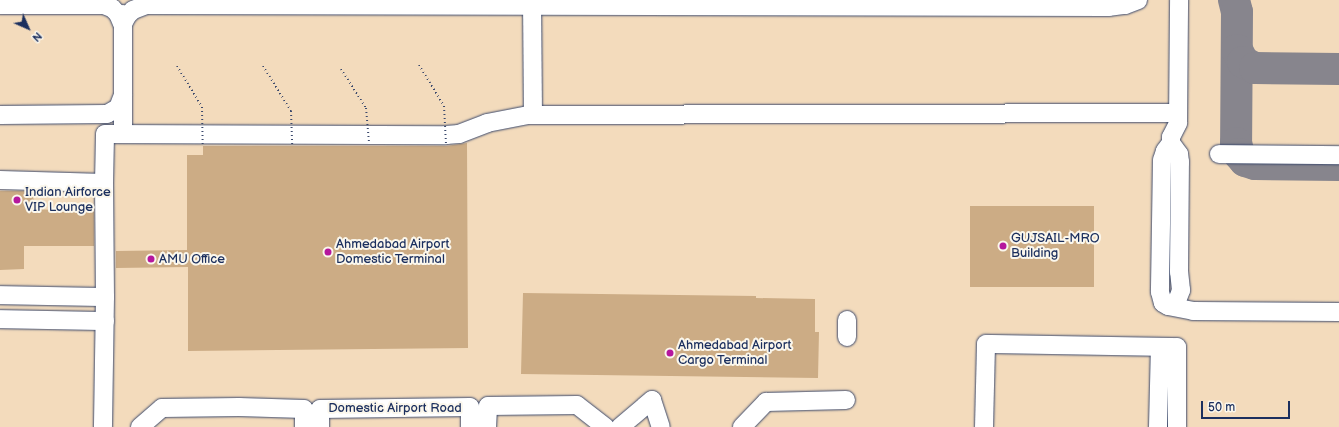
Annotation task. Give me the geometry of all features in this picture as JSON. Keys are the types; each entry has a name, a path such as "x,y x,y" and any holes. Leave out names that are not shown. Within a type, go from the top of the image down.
{"street":[{"path":"123,25 130,13 137,7 146,5 863,3 1108,7 1125,5 1138,0"},
{"path":"1179,0 1177,126 1171,136 1171,143 1164,151 1162,160 1160,292 1162,302 1168,306 1175,306 1193,311 1339,312"},
{"path":"123,1 123,134"},
{"path":"532,3 533,115"},
{"path":"0,5 104,5 112,8 118,14 123,25"},
{"path":"0,114 107,114 118,108 123,95"},
{"path":"103,427 105,321 104,183 106,134 446,135 459,134 487,123 533,115 1178,113"},
{"path":"1219,154 1339,155"},
{"path":"0,180 104,183"},
{"path":"0,295 105,297"},
{"path":"0,319 105,321"},
{"path":"984,427 986,344 1169,347"},
{"path":"1158,427 1169,347"},
{"path":"1169,347 1177,427"},
{"path":"620,427 652,400 661,427"},
{"path":"742,427 766,402 846,400"},
{"path":"487,427 488,406 577,405 605,427"},
{"path":"140,427 162,408 239,407 304,409 304,427"},
{"name":"Domestic Airport Road","path":"320,427 320,409 462,407 470,407 470,427"}],"path":[{"path":"419,65 444,106 446,143"},
{"path":"177,66 202,107 203,146"},
{"path":"263,66 291,111 292,145"},
{"path":"341,69 366,108 369,144"}],"building":[{"name":"Ahmedabad Airport Domestic Terminal","path":"467,143 468,348 188,351 188,267 116,268 116,251 187,250 187,155 203,155 203,146 446,146"},
{"path":"0,191 33,191 34,209 76,211 76,205 94,205 94,246 24,246 24,269 0,270"},
{"path":"970,206 1094,206 1094,287 970,287"},
{"name":"Ahmedabad Airport Cargo Terminal","path":"523,293 756,296 756,298 815,299 815,332 819,332 818,378 521,374"}],"taxiway":[{"path":"1234,0 1237,12 1236,143 1239,154 1245,161 1255,164 1339,165"},
{"path":"1237,50 1243,62 1255,68 1339,69"}],"place":[{"name":"Indian Airforce VIP Lounge","path":"17,200"},
{"name":"GUJSAIL-MRO Building","path":"1003,246"},
{"name":"Ahmedabad Airport Domestic Terminal","path":"328,252"},
{"name":"AMU Office","path":"151,259"},
{"name":"Ahmedabad Airport Cargo Terminal","path":"670,353"}]}
